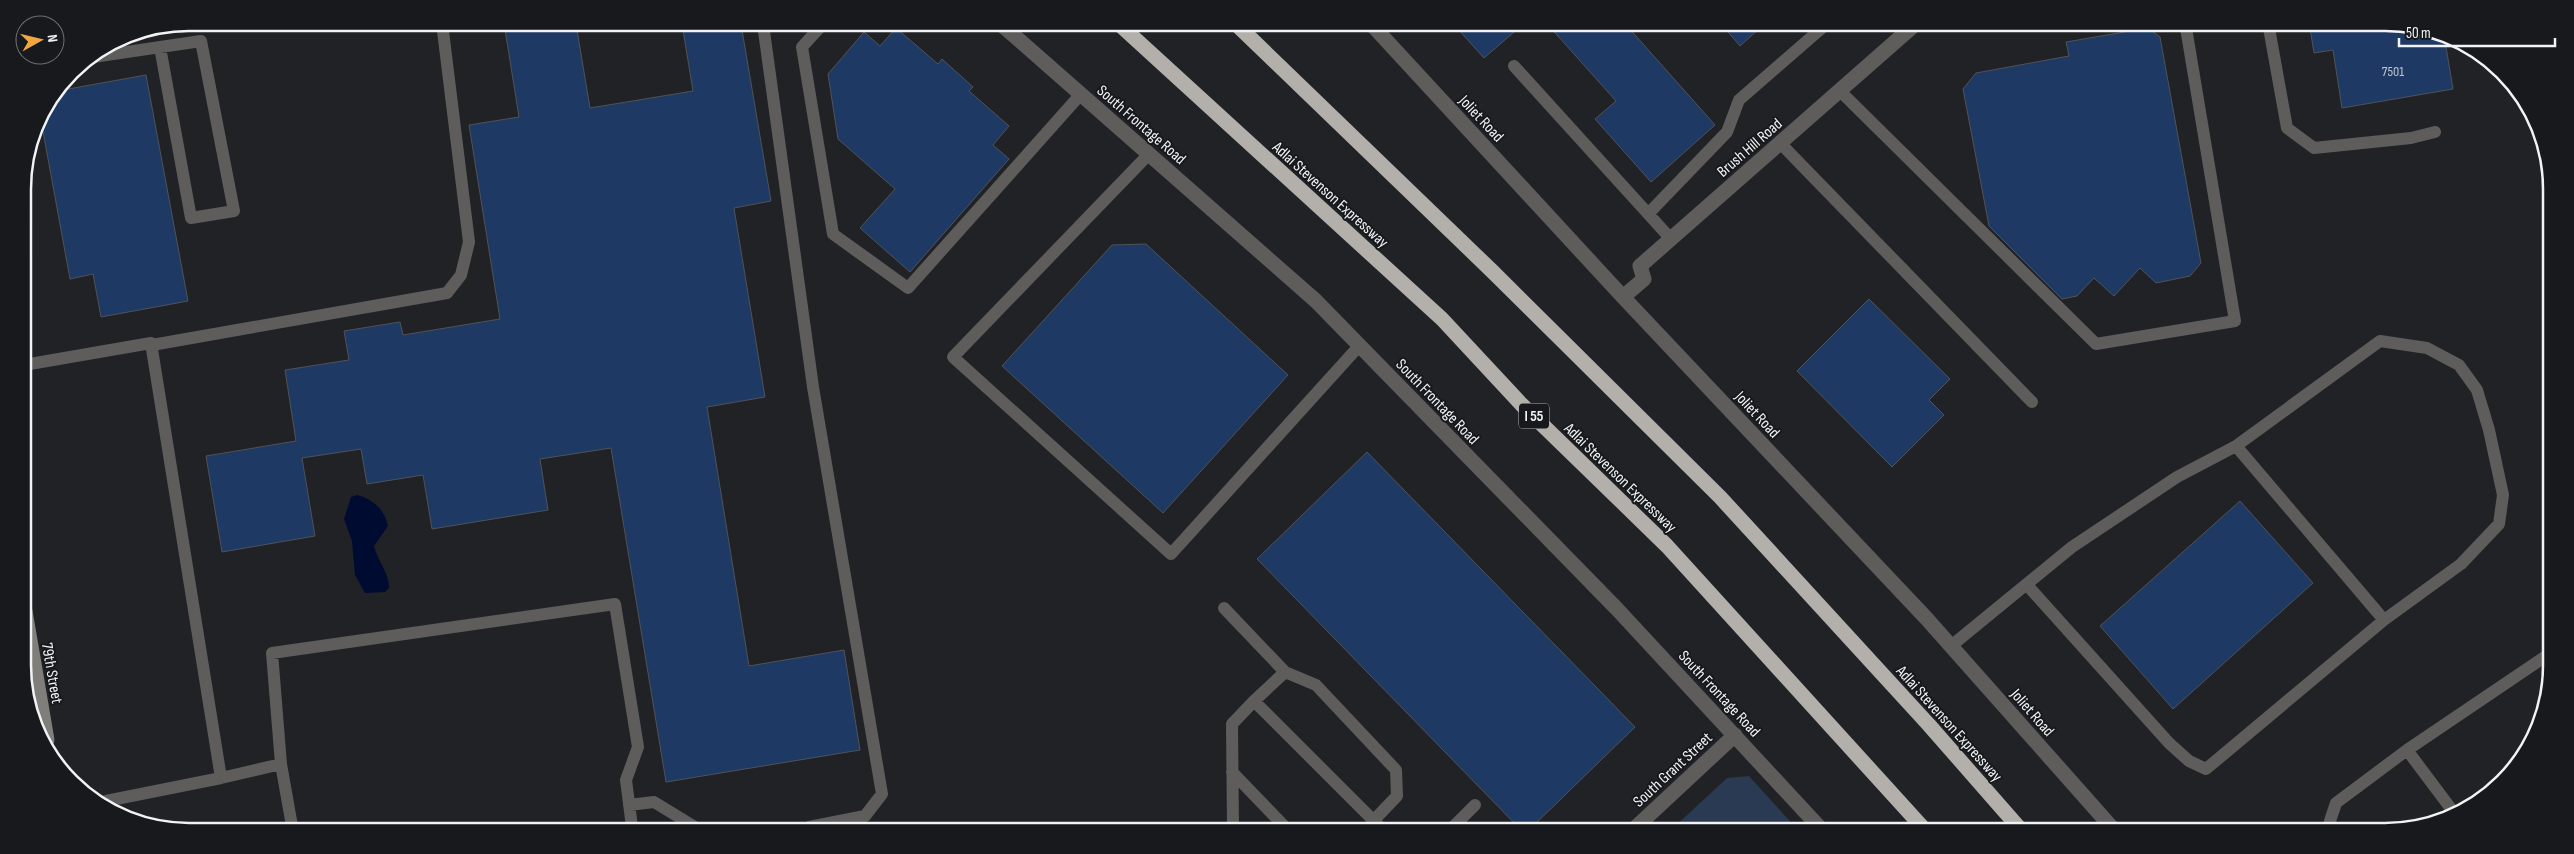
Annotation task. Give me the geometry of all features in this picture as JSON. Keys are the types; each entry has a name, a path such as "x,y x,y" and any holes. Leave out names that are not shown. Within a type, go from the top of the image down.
{"highway":[{"name":"Adlai Stevenson Expressway","path":"1127,32 1442,318 1521,404 1667,546 1918,822"},
{"name":"Adlai Stevenson Expressway","path":"1244,32 1512,290 1720,497 1930,725 2014,822"}],"street":[{"name":"Joliet Road","path":"1378,31 1623,297 1951,646 2107,822"},
{"name":"Brush Hill Road","path":"1623,297 1644,278 1640,266 1907,31"},
{"name":"South Frontage Road","path":"1010,32 1316,300 1617,609 1815,822"},
{"name":"79th Street","path":"31,646 45,726"},
{"name":"South Grant Street","path":"1641,822 1735,735"}],"lane":[{"path":"1648,214 1727,132 1739,100 1817,31"},
{"path":"1840,91 2096,344 2235,321 2187,31"},
{"path":"2270,31 2287,128 2314,148 2411,138 2435,132"},
{"path":"32,364 151,343 152,345 447,292 461,275 469,242 443,32"},
{"path":"764,32 812,387 882,794 866,816 831,823"},
{"path":"816,32 802,47 833,234 908,288 1081,94"},
{"path":"106,55 160,47 201,41 234,211 191,218 160,47"},
{"path":"1514,66 1671,239"},
{"path":"1780,143 2032,402"},
{"path":"1149,154 953,357 1171,554 1360,345"},
{"path":"1951,646 2072,547 2177,477 2236,446 2380,341 2427,348 2459,365 2477,390 2489,430 2503,495 2499,524 2461,564 2384,620 2206,770 2189,761 2169,743 2027,585"},
{"path":"152,345 221,778"},
{"path":"2236,446 2384,620"},
{"path":"292,823 282,764 272,653 615,604 638,747 626,780 631,823"},
{"path":"1224,608 1285,672 1316,685 1396,770 1396,796 1379,822"},
{"path":"2330,822 2336,803 2407,750 2543,658"},
{"path":"1233,823 1232,724 1285,672"},
{"path":"1254,701 1376,822"},
{"path":"2407,750 2450,808"},
{"path":"110,800 282,764"},
{"path":"1232,772 1281,823"},
{"path":"629,805 654,802 688,823"},
{"path":"1458,822 1475,805"}],"shaded area":[{"path":"357,495 373,502 381,510 388,526 374,546 389,582 389,588 385,592 365,593 355,575 352,541 344,519 351,497"},
{"path":"1749,776 1791,822 1679,822 1727,778"}],"building":[{"path":"1460,31 1515,31 1484,58"},
{"path":"1554,31 1632,31 1715,125 1651,182 1595,119 1616,101"},
{"path":"1728,31 1756,31 1740,46"},
{"path":"2130,31 2152,31 2160,37 2201,263 2190,276 2156,283 2140,268 2114,296 2094,278 2077,296 2062,299 1989,226 1963,89 1976,73 2069,56 2066,42"},
{"path":"2310,31 2384,31 2425,37 2445,43 2453,89 2342,108 2333,50 2314,53"},
{"path":"505,32 577,32 590,108 693,91 683,32 742,32 771,201 734,208 765,397 707,407 749,666 844,650 860,750 666,782 611,448 540,459 548,510 432,529 423,475 367,484 361,449 302,458 315,536 222,552 206,456 296,441 285,370 349,360 344,331 400,322 403,335 500,319 469,125 519,117"},
{"path":"864,32 880,46 893,32 900,32 938,64 942,59 973,87 969,91 1009,126 993,145 1009,159 910,272 860,228 895,189 838,139 828,74"},
{"path":"146,75 188,301 101,317 93,274 70,279 43,130 58,102 68,89"},
{"path":"1146,244 1288,375 1163,513 1002,366 1112,245"},
{"path":"1869,299 1950,379 1929,400 1944,415 1892,467 1797,371"},
{"path":"1367,452 1635,727 1537,822 1514,822 1257,559"},
{"path":"2240,501 2313,583 2173,709 2100,626"}]}
